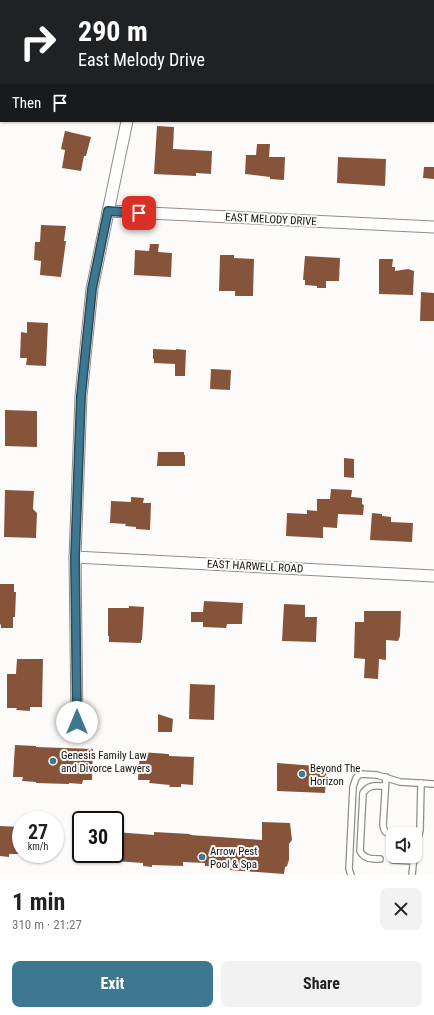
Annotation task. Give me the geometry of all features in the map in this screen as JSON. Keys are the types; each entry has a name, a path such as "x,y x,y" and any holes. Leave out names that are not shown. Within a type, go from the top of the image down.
{"street":[{"path":"77,722 75,557 81,396 92,289 127,122"},
{"name":"EAST MELODY DRIVE","path":"108,211 434,227"},
{"name":"EAST HARWELL ROAD","path":"75,557 434,576"}],"lane":[{"path":"351,875 349,869 353,787 356,778 360,774 377,775 400,782 434,784"},
{"path":"386,777 383,825 384,831 386,832"},
{"path":"418,827 421,783"},
{"path":"380,859 367,858 363,856 360,851 363,793 371,786 385,786"},
{"path":"412,875 413,863"}],"building":[{"path":"157,126 174,127 173,149 212,151 211,174 196,173 196,176 154,174"},
{"path":"65,131 91,137 86,156 84,156 81,171 62,168 65,150 61,149"},
{"path":"257,144 270,144 269,157 285,157 284,180 245,174 246,155 256,155"},
{"path":"338,157 386,159 385,186 337,183"},
{"path":"424,167 434,167 434,179 423,178"},
{"path":"41,225 66,226 64,241 66,241 61,277 40,275 41,261 34,260 35,242 40,242"},
{"path":"150,244 159,244 158,252 172,253 171,277 134,275 135,250 149,251"},
{"path":"220,255 234,255 234,258 254,259 253,296 235,296 235,291 219,291"},
{"path":"305,256 340,258 339,281 326,281 326,288 317,288 317,286 305,285 305,280 303,280"},
{"path":"379,259 393,259 392,267 395,267 395,271 408,269 414,271 413,295 379,294"},
{"path":"421,292 434,293 434,321 420,321"},
{"path":"27,322 48,323 46,366 26,365 27,358 20,358 21,332 27,333"},
{"path":"153,349 186,350 185,376 175,376 175,364 154,363"},
{"path":"211,369 231,370 230,390 210,389"},
{"path":"5,410 37,411 37,447 5,446"},
{"path":"158,452 184,452 185,466 157,466"},
{"path":"344,458 354,459 354,478 344,477"},
{"path":"331,489 352,490 351,497 362,498 362,504 364,505 363,515 338,514 337,528 323,527 323,538 286,536 287,513 307,514 307,510 317,511 317,499 330,499"},
{"path":"5,490 34,491 33,509 37,513 36,538 4,537"},
{"path":"131,497 144,498 143,503 151,503 150,530 136,529 136,527 125,526 126,524 110,523 111,501 131,502"},
{"path":"372,513 391,517 391,522 413,523 412,542 370,540"},
{"path":"0,584 14,584 14,592 16,592 13,628 1,628"},
{"path":"204,601 243,603 242,624 227,624 226,628 203,627 203,622 191,622 191,612 203,612"},
{"path":"284,604 305,605 305,617 317,617 316,642 282,641"},
{"path":"129,606 144,607 141,643 109,642 108,608 129,608"},
{"path":"364,611 401,611 400,636 398,641 386,640 386,660 379,659 378,679 364,678 365,659 354,658 355,622 364,622"},
{"path":"17,659 43,659 42,707 30,707 30,711 16,710 17,708 7,708 7,674 16,674"},
{"path":"190,684 215,685 214,720 189,719"},
{"path":"158,714 173,719 172,732 158,732"},
{"name":"Genesis Family Law and Divorce Lawyers","path":"15,745 93,749 92,780 83,780 82,784 36,783 22,781 23,777 13,777"},
{"path":"140,752 169,754 169,756 194,757 193,785 181,784 181,787 169,787 170,785 149,783 150,780 138,780"},
{"name":"Beyond The Horizon","path":"277,763 316,766 316,764 327,765 325,793 277,791"},
{"path":"262,822 290,823 292,840 289,844 289,860 287,866 285,867 284,874 229,870 229,867 205,866 205,863 183,862 183,866 152,865 152,867 143,866 143,863 124,862 124,833 154,835 154,832 262,840"},
{"path":"0,826 12,827 12,854 9,854 9,857 0,856"}],"place":[{"name":"Genesis Family Law and Divorce Lawyers","path":"53,761"},
{"name":"Beyond The Horizon","path":"302,774"},
{"name":"Arrow Pest Pool & Spa","path":"202,857"}],"route":[{"path":"77,722 75,557 81,396 92,289 108,211 139,213"}]}
